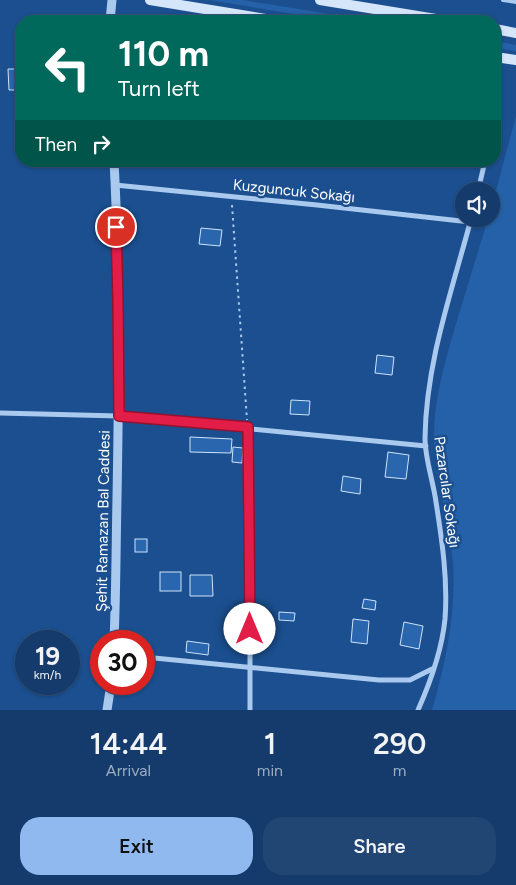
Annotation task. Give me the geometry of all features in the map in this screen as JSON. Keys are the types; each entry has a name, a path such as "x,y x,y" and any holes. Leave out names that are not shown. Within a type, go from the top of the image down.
{"main road":[{"path":"150,0 241,15"},
{"path":"320,0 411,15"},
{"path":"501,30 516,33"},
{"path":"501,58 516,60"}],"street":[{"path":"111,15 112,0"},
{"name":"Şehit Ramazan Bal Caddesi","path":"114,167 119,416 115,630"},
{"path":"480,182 484,167"},
{"name":"Kuzguncuk Sokağı","path":"115,185 455,219"},
{"name":"Pazarcılar Sokağı","path":"418,710 443,635 445,614 445,587 437,511 426,446 428,402 436,349 444,314 469,227"},
{"path":"0,413 119,416 248,427 426,446"},
{"path":"248,427 250,710"},
{"path":"155,658 351,678 395,680 410,680 432,669"},
{"path":"107,710 109,695"}],"lane":[{"path":"503,0 516,2"}],"path":[{"path":"231,197 248,427"}],"shaded area":[{"path":"209,0 243,0 335,15 300,15"},
{"path":"501,42 516,45 516,51 501,49"},
{"path":"516,116 516,710 432,710 449,638 454,583 449,531 434,448 435,417 442,374 486,227 500,227 500,182 498,182"}],"building":[{"path":"8,69 15,69 15,90 9,90"},
{"path":"201,228 222,230 220,246 199,244"},
{"path":"377,355 394,357 392,375 375,373"},
{"path":"291,400 310,401 309,415 290,414"},
{"path":"190,437 232,439 231,453 190,452"},
{"path":"233,447 243,448 242,463 232,462"},
{"path":"388,452 409,455 406,479 385,477"},
{"path":"343,476 361,479 360,494 341,491"},
{"path":"135,539 147,539 147,552 135,552"},
{"path":"160,572 181,572 181,591 160,591"},
{"path":"190,575 212,575 213,596 190,596"},
{"path":"364,599 376,601 375,610 362,608"},
{"path":"279,612 295,613 294,621 279,620"},
{"path":"353,619 369,621 367,644 351,642"},
{"path":"404,622 423,626 419,649 400,645"},
{"path":"187,641 209,644 208,655 186,652"}],"route":[{"path":"116,227 119,416 248,427 250,629"}]}
